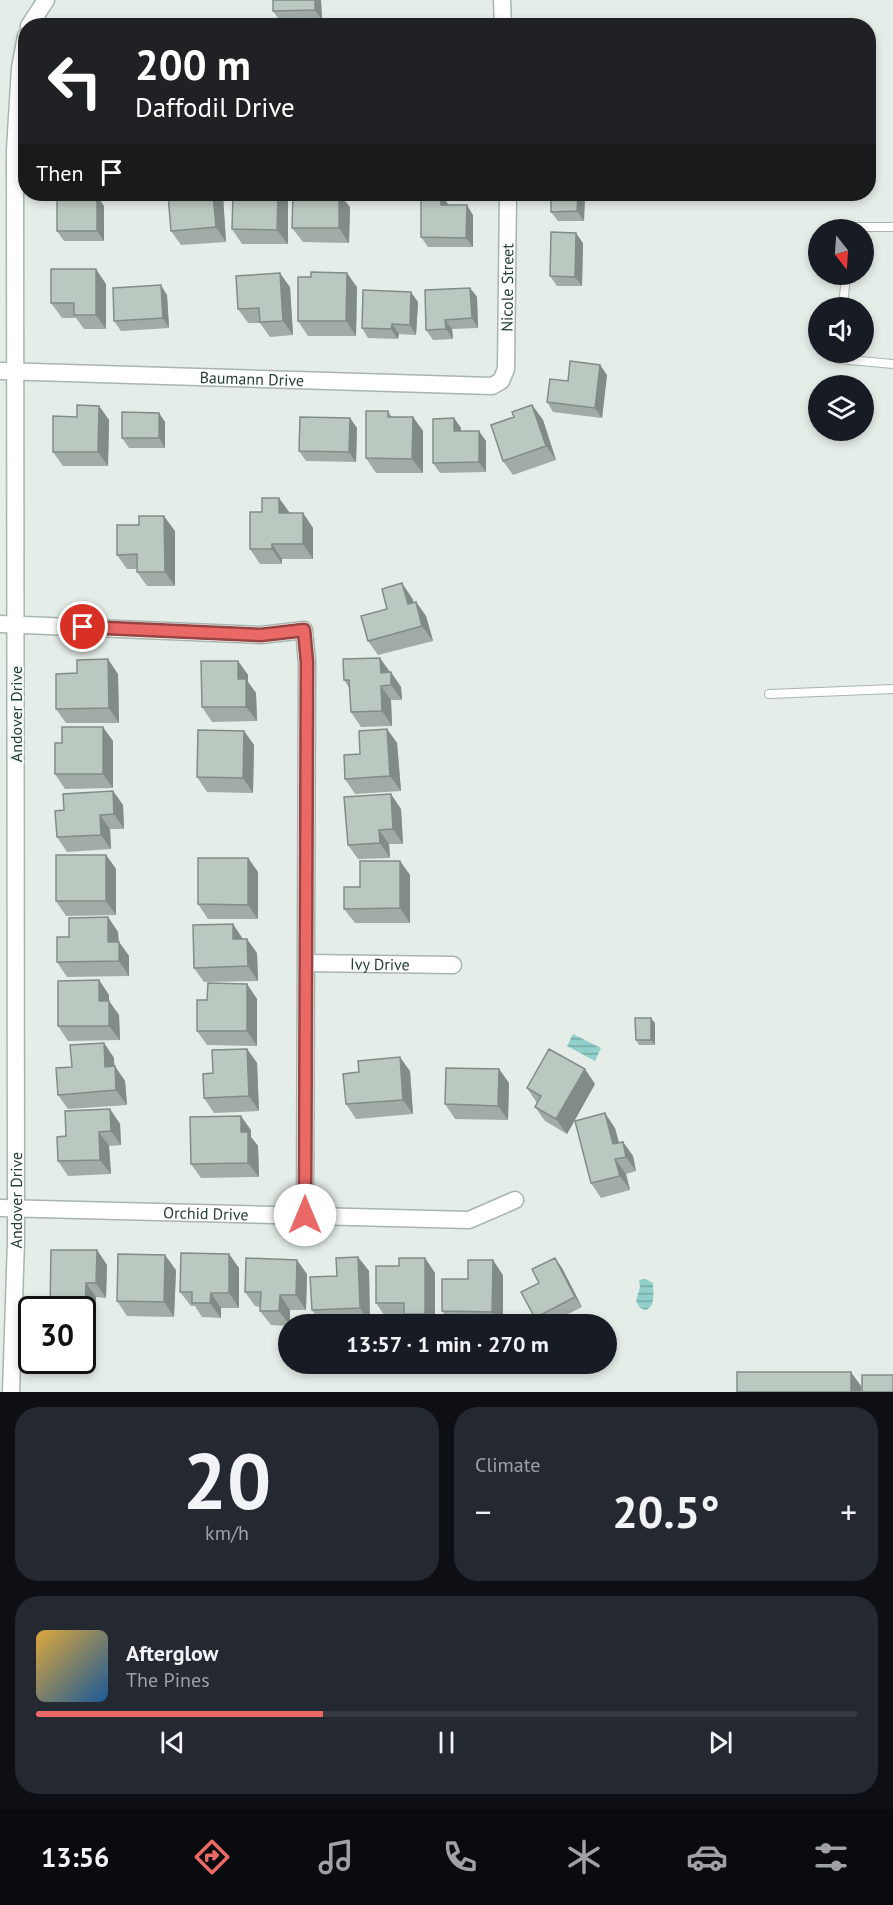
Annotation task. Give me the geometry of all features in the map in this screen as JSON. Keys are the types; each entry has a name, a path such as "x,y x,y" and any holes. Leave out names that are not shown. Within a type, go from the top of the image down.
{"street":[{"path":"34,18 46,0"},
{"path":"502,0 503,18"},
{"name":"Andover Drive","path":"11,1392 16,1241 7,1208 8,371 18,187"},
{"name":"Nicole Street","path":"501,381 506,369 508,201"},
{"name":"Baumann Drive","path":"8,371 492,386 501,381"},
{"path":"8,624 261,635 304,630 307,662 305,1215"},
{"name":"Ivy Drive","path":"306,963 453,965"},
{"name":"Orchid Drive","path":"7,1208 470,1220 515,1200"}],"lane":[{"path":"874,227 893,227"},
{"path":"874,362 893,364"},
{"path":"769,694 893,689"}],"water":[{"path":"573,1034 601,1048 595,1061 567,1046"},
{"path":"645,1279 653,1283 653,1302 646,1310 640,1308 636,1301 640,1287 639,1280"}],"building":[{"path":"273,0 315,0 315,10 273,11"},
{"path":"57,201 97,201 97,231 57,231"},
{"path":"168,201 214,201 216,227 171,231"},
{"path":"233,201 278,201 277,230 232,229"},
{"path":"293,201 339,201 339,228 292,228"},
{"path":"421,201 441,201 441,205 467,205 466,238 421,237"},
{"path":"551,201 578,201 577,211 551,212"},
{"path":"551,232 576,233 575,277 550,276"},
{"path":"51,269 96,269 96,315 74,315 74,303 51,303"},
{"path":"311,272 347,273 346,321 298,321 298,277 311,277"},
{"path":"280,273 283,321 260,322 259,308 238,309 236,276"},
{"path":"161,285 163,318 114,321 113,288"},
{"path":"470,288 472,318 445,320 446,329 426,330 425,290"},
{"path":"363,290 411,292 410,325 392,324 391,329 362,328"},
{"path":"570,361 600,365 595,408 547,402 550,379 568,381"},
{"path":"77,405 99,406 98,452 53,452 53,416 77,417"},
{"path":"532,405 546,446 503,461 491,425 514,417 512,412"},
{"path":"366,411 388,411 388,417 413,417 412,459 366,458"},
{"path":"122,412 159,413 159,438 122,438"},
{"path":"300,417 350,418 349,452 299,451"},
{"path":"454,418 454,431 479,431 479,462 433,463 433,419"},
{"path":"262,498 279,498 279,513 303,513 303,544 272,544 272,549 250,549 250,512 262,512"},
{"path":"139,516 164,516 165,572 137,572 137,554 117,555 117,525 139,525"},
{"path":"402,583 408,604 416,602 422,626 368,641 361,616 387,609 382,589"},
{"path":"380,658 381,673 391,672 391,685 381,686 382,711 351,712 349,680 344,680 343,659"},
{"path":"108,659 109,708 56,709 56,674 77,673 77,660"},
{"path":"201,661 238,661 238,679 246,679 246,707 202,707"},
{"path":"62,727 103,727 103,774 55,774 55,743 62,743"},
{"path":"387,729 390,776 345,779 344,755 360,754 359,731"},
{"path":"198,730 244,731 243,778 197,777"},
{"path":"113,791 114,814 100,815 101,835 57,837 55,811 64,810 63,794"},
{"path":"391,794 393,829 379,830 380,843 348,845 344,797"},
{"path":"56,855 106,855 106,901 56,901"},
{"path":"198,858 248,858 248,905 198,904"},
{"path":"360,861 400,861 400,908 344,909 344,887 360,887"},
{"path":"108,917 108,942 119,942 119,961 57,962 57,937 69,937 69,918"},
{"path":"233,924 233,939 247,939 248,966 194,968 193,925"},
{"path":"99,980 99,1001 109,1001 109,1026 58,1026 58,981"},
{"path":"208,983 247,984 247,1031 197,1031 197,1000 207,1000"},
{"path":"635,1018 651,1018 651,1040 636,1040"},
{"path":"104,1043 105,1067 115,1066 116,1090 58,1095 56,1068 72,1067 70,1045"},
{"path":"247,1049 249,1096 204,1098 203,1074 213,1073 212,1050"},
{"path":"549,1049 585,1069 556,1119 535,1107 541,1096 527,1088"},
{"path":"400,1057 403,1100 346,1104 343,1074 359,1072 358,1061"},
{"path":"446,1068 499,1069 498,1106 445,1104"},
{"path":"110,1109 111,1131 99,1132 100,1160 58,1161 57,1137 66,1136 65,1111"},
{"path":"605,1113 613,1144 623,1142 626,1157 615,1159 620,1176 591,1183 575,1121"},
{"path":"241,1116 241,1132 248,1132 248,1163 191,1164 190,1117"},
{"path":"51,1250 97,1250 96,1283 86,1283 86,1296 50,1296"},
{"path":"181,1253 229,1254 229,1293 211,1293 210,1303 192,1303 192,1292 180,1292"},
{"path":"118,1254 165,1255 164,1302 117,1301"},
{"path":"358,1257 360,1308 312,1310 310,1277 337,1276 336,1258"},
{"path":"246,1258 297,1260 296,1295 280,1295 279,1311 260,1311 261,1292 245,1292"},
{"path":"399,1258 425,1258 425,1314 404,1314 404,1303 376,1303 376,1266 399,1266"},
{"path":"555,1258 575,1297 543,1314 533,1314 521,1292 539,1283 532,1269"},
{"path":"468,1260 493,1260 492,1312 442,1311 442,1279 468,1279"},
{"path":"737,1372 851,1372 851,1392 737,1392"},
{"path":"862,1375 893,1375 893,1392 862,1392"}],"route":[{"path":"83,627 261,635 304,630 307,662 305,1215"}]}
